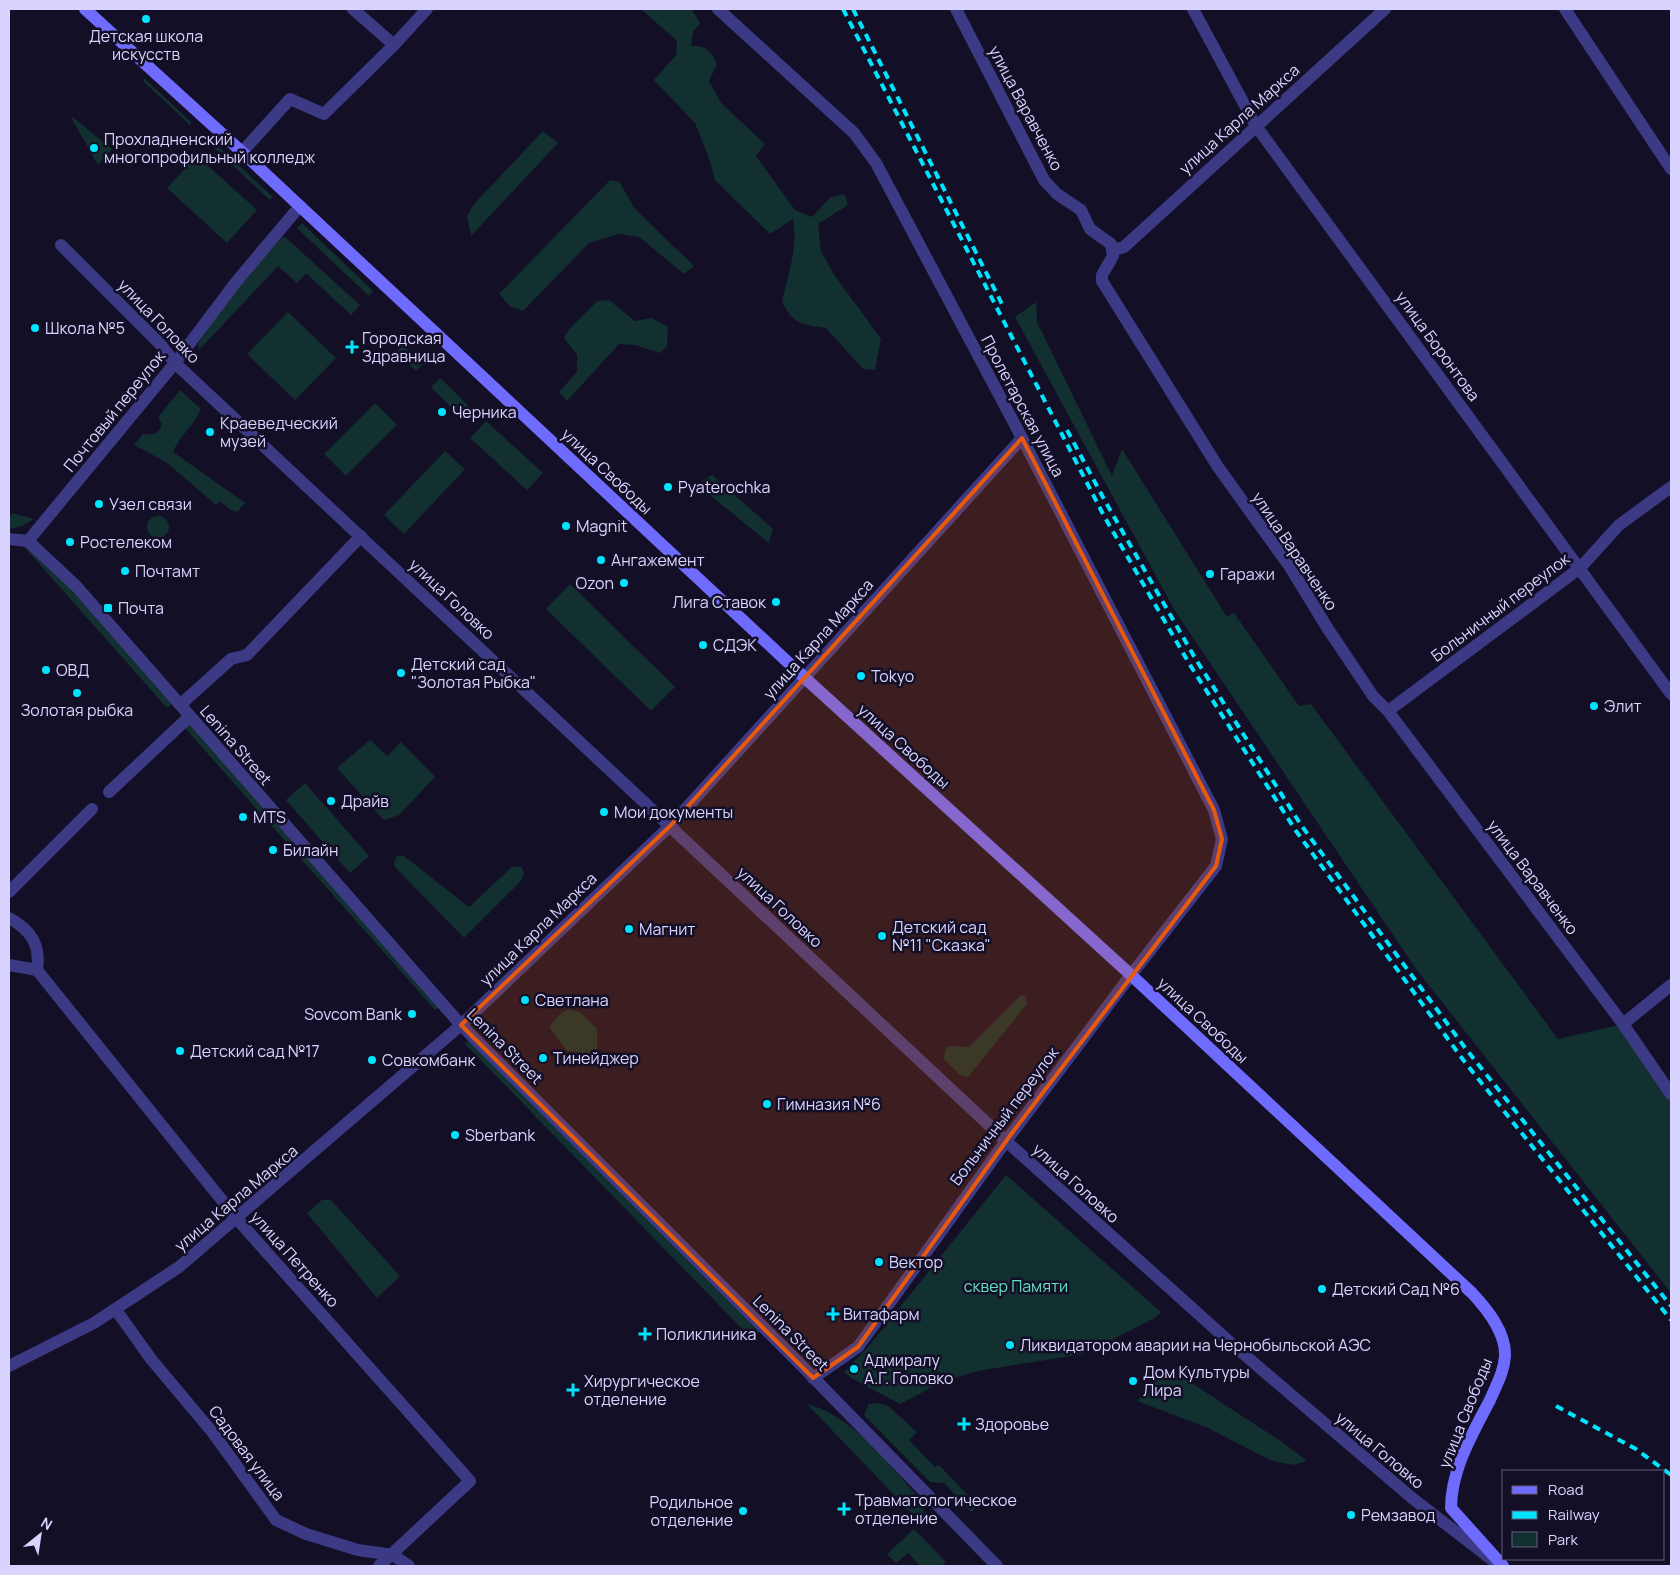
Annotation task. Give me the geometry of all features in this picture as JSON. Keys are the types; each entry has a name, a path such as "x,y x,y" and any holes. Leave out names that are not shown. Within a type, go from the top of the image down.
{"main road":[{"name":"улица Свободы","path":"85,9 242,152 805,678 1130,974 1472,1293 1492,1315 1505,1355 1501,1376 1467,1445 1457,1472 1451,1493 1452,1508 1502,1566"}],"street":[{"path":"353,9 394,45"},
{"path":"242,152 290,99 324,114 394,45 427,9"},
{"name":"Пролетарская улица","path":"718,9 854,133 876,163 1022,438 1214,810 1222,838 1216,866"},
{"name":"улица Варавченко","path":"956,9 1044,180 1057,194 1081,210 1090,229 1105,238 1114,250 1114,256 1102,275 1102,281 1218,467 1290,567 1328,629 1373,696 1388,711 1623,1024 1671,1094"},
{"name":"улица Боронтова","path":"1193,9 1256,126 1671,694"},
{"name":"улица Карла Маркса","path":"1114,250 1124,247 1385,9"},
{"path":"1565,9 1671,169"},
{"name":"Почтовый переулок","path":"28,541 175,362 236,282 300,206"},
{"name":"улица Головко","path":"61,245 161,345 175,362 1059,1191 1232,1345 1412,1498 1457,1534 1502,1566"},
{"name":"улица Карла Маркса","path":"9,1366 116,1310 179,1267 461,1025 670,826 1022,438"},
{"name":"Больничный переулок","path":"1388,711 1580,568 1619,525 1671,487"},
{"path":"180,705 232,659 247,655 361,536"},
{"path":"9,539 28,541"},
{"name":"Lenina Street","path":"28,541 44,553 76,586 461,1025 813,1378 997,1566"},
{"path":"109,792 189,717"},
{"path":"9,892 92,809"},
{"name":"Больничный переулок","path":"813,1378 858,1348 1006,1140 1130,974 1216,866"},
{"path":"9,918 25,928 34,940 38,950 37,970 9,965"},
{"name":"улица Петренко","path":"37,970 237,1219 470,1481 393,1555 379,1566"},
{"path":"1623,1024 1671,985"},
{"name":"Садовая улица","path":"116,1310 151,1359 213,1433 276,1520 306,1534 358,1550 393,1555"},
{"path":"393,1555 409,1566"}],"highlighted area":[{"path":"1022,438 1214,810 1222,839 1216,866 1012,1133 858,1347 813,1378 461,1025 670,826"}],"green space":[{"path":"641,9 692,10 700,23 693,32 691,46 700,46 707,49 717,64 709,81 722,104 765,144 756,156 795,210 812,217 831,197 845,194 848,205 818,224 821,251 833,273 881,339 875,370 863,369 826,328 811,326 795,320 786,310 782,302 792,262 794,242 793,219 770,234 715,180 709,158 695,123 654,80 676,55 677,41"},
{"path":"144,78 191,122 190,125 143,81"},
{"path":"70,115 112,149 98,165"},
{"path":"543,131 558,143 471,236 467,216 474,204"},
{"path":"202,137 208,137 273,197 270,200"},
{"path":"197,156 257,210 227,243 167,188"},
{"path":"610,180 619,182 636,210 694,266 684,274 639,237 619,234 589,243 523,311 510,306 499,294"},
{"path":"302,223 373,291 369,296 297,228"},
{"path":"282,237 285,237 360,305 351,315 306,273 297,283 278,266 199,350 198,344 230,296"},
{"path":"609,300 635,321 652,318 668,327 667,346 660,353 635,345 619,344 567,401 559,392 577,372 577,355 564,338 570,328 597,301"},
{"path":"1036,302 1037,322 1112,476 1122,449 1227,617 1234,613 1299,706 1311,704 1558,1039 1623,1024 1671,1093 1671,1293 1416,969 1175,611 1015,317"},
{"path":"288,312 336,358 295,400 247,354"},
{"path":"403,345 423,364 416,371 396,352"},
{"path":"440,378 472,409 462,419 431,387"},
{"path":"180,390 201,409 179,440 173,452 245,503 237,512 231,510 220,501 216,505 166,462 134,445 143,434 152,434 159,430 162,424 158,417"},
{"path":"375,403 397,425 346,476 324,454"},
{"path":"486,421 543,473 527,490 470,438"},
{"path":"445,451 465,469 404,534 384,515"},
{"path":"712,475 773,529 769,543 696,484"},
{"path":"13,513 34,519 22,526 9,529 9,517"},
{"path":"158,516 166,519 169,527 166,535 158,538 150,535 147,527 150,519"},
{"path":"19,541 41,556 173,703 167,708"},
{"path":"570,584 675,687 651,711 546,609"},
{"path":"192,720 442,1004 435,1010 184,727"},
{"path":"370,740 387,756 401,742 435,777 399,815 384,820 337,768"},
{"path":"305,783 369,856 350,873 286,800"},
{"path":"397,856 404,856 469,907 512,867 521,866 524,874 519,883 464,938 395,867 394,863"},
{"path":"1021,995 1026,997 1027,1004 968,1077 960,1075 944,1059 945,1050 949,1046 969,1047"},
{"path":"568,1009 580,1012 597,1029 597,1048 589,1054 567,1051 549,1027 559,1015"},
{"path":"472,1037 763,1328 752,1339 465,1044"},
{"name":"сквер Памяти","path":"1006,1175 1161,1312 1155,1318 1084,1354 977,1371 940,1383 900,1404 851,1378 844,1372 868,1347"},
{"path":"322,1200 331,1200 400,1276 377,1298 307,1213"},
{"path":"1167,1367 1285,1444 1307,1461 1294,1465 1272,1461 1208,1428 1137,1401"},
{"path":"878,1403 888,1406 917,1432 909,1440 935,1467 939,1465 978,1506 971,1512 944,1483 930,1482 864,1415 869,1404"},
{"path":"807,1404 841,1420 857,1432 885,1459 924,1503 922,1524"},
{"path":"914,1529 946,1562 942,1566 920,1566 908,1553 896,1563 887,1554"}],"railway":[{"path":"843,9 1104,516 1190,665 1296,831 1464,1061 1671,1320"},
{"path":"853,9 1004,308"},
{"path":"1067,430 1105,501 1195,658 1301,825 1466,1049 1671,1306"},
{"path":"1556,1406 1636,1449 1664,1470"},
{"path":"1665,1471 1671,1475"}],"place":[{"name":"Детская школа искусств","path":"146,19"},
{"name":"Прохладненский многопрофильный колледж","path":"94,148"},
{"name":"Школа №5","path":"35,328"},
{"name":"Городская Здравница","path":"352,347"},
{"name":"Черника","path":"442,412"},
{"name":"Краеведческий музей","path":"210,432"},
{"name":"Pyaterochka","path":"668,487"},
{"name":"Узел связи","path":"99,504"},
{"name":"Magnit","path":"566,526"},
{"name":"Ростелеком","path":"70,542"},
{"name":"Ангажемент","path":"601,560"},
{"name":"Почтамт","path":"125,571"},
{"name":"Гаражи","path":"1210,574"},
{"name":"Ozon","path":"624,583"},
{"name":"Лига Ставок","path":"776,602"},
{"name":"Почта","path":"108,608"},
{"name":"СДЭК","path":"703,645"},
{"name":"ОВД","path":"46,670"},
{"name":"Детский сад \"Золотая Рыбка\"","path":"401,673"},
{"name":"Tokyo","path":"861,676"},
{"name":"Золотая рыбка","path":"77,693"},
{"name":"Элит","path":"1594,706"},
{"name":"Драйв","path":"331,801"},
{"name":"Мои документы","path":"604,812"},
{"name":"MTS","path":"243,817"},
{"name":"Билайн","path":"273,850"},
{"name":"Магнит","path":"629,929"},
{"name":"Детский сад №11 \"Сказка\"","path":"882,936"},
{"name":"Светлана","path":"525,1000"},
{"name":"Sovcom Bank","path":"412,1014"},
{"name":"Детский сад №17","path":"180,1051"},
{"name":"Тинейджер","path":"543,1058"},
{"name":"Совкомбанк","path":"372,1060"},
{"name":"Гимназия №6","path":"767,1104"},
{"name":"Sberbank","path":"455,1135"},
{"name":"Вектор","path":"879,1262"},
{"name":"Детский Сад №6","path":"1322,1289"},
{"name":"Витафарм","path":"833,1314"},
{"name":"Поликлиника","path":"645,1334"},
{"name":"Ликвидатором аварии на Чернобыльской АЭС","path":"1010,1345"},
{"name":"Адмиралу А.Г. Головко","path":"854,1369"},
{"name":"Дом Культуры Лира","path":"1133,1381"},
{"name":"Хирургическое отделение","path":"573,1390"},
{"name":"Здоровье","path":"964,1424"},
{"name":"Травматологическое отделение","path":"844,1509"},
{"name":"Родильное отделение","path":"743,1511"},
{"name":"Ремзавод","path":"1351,1515"}]}
